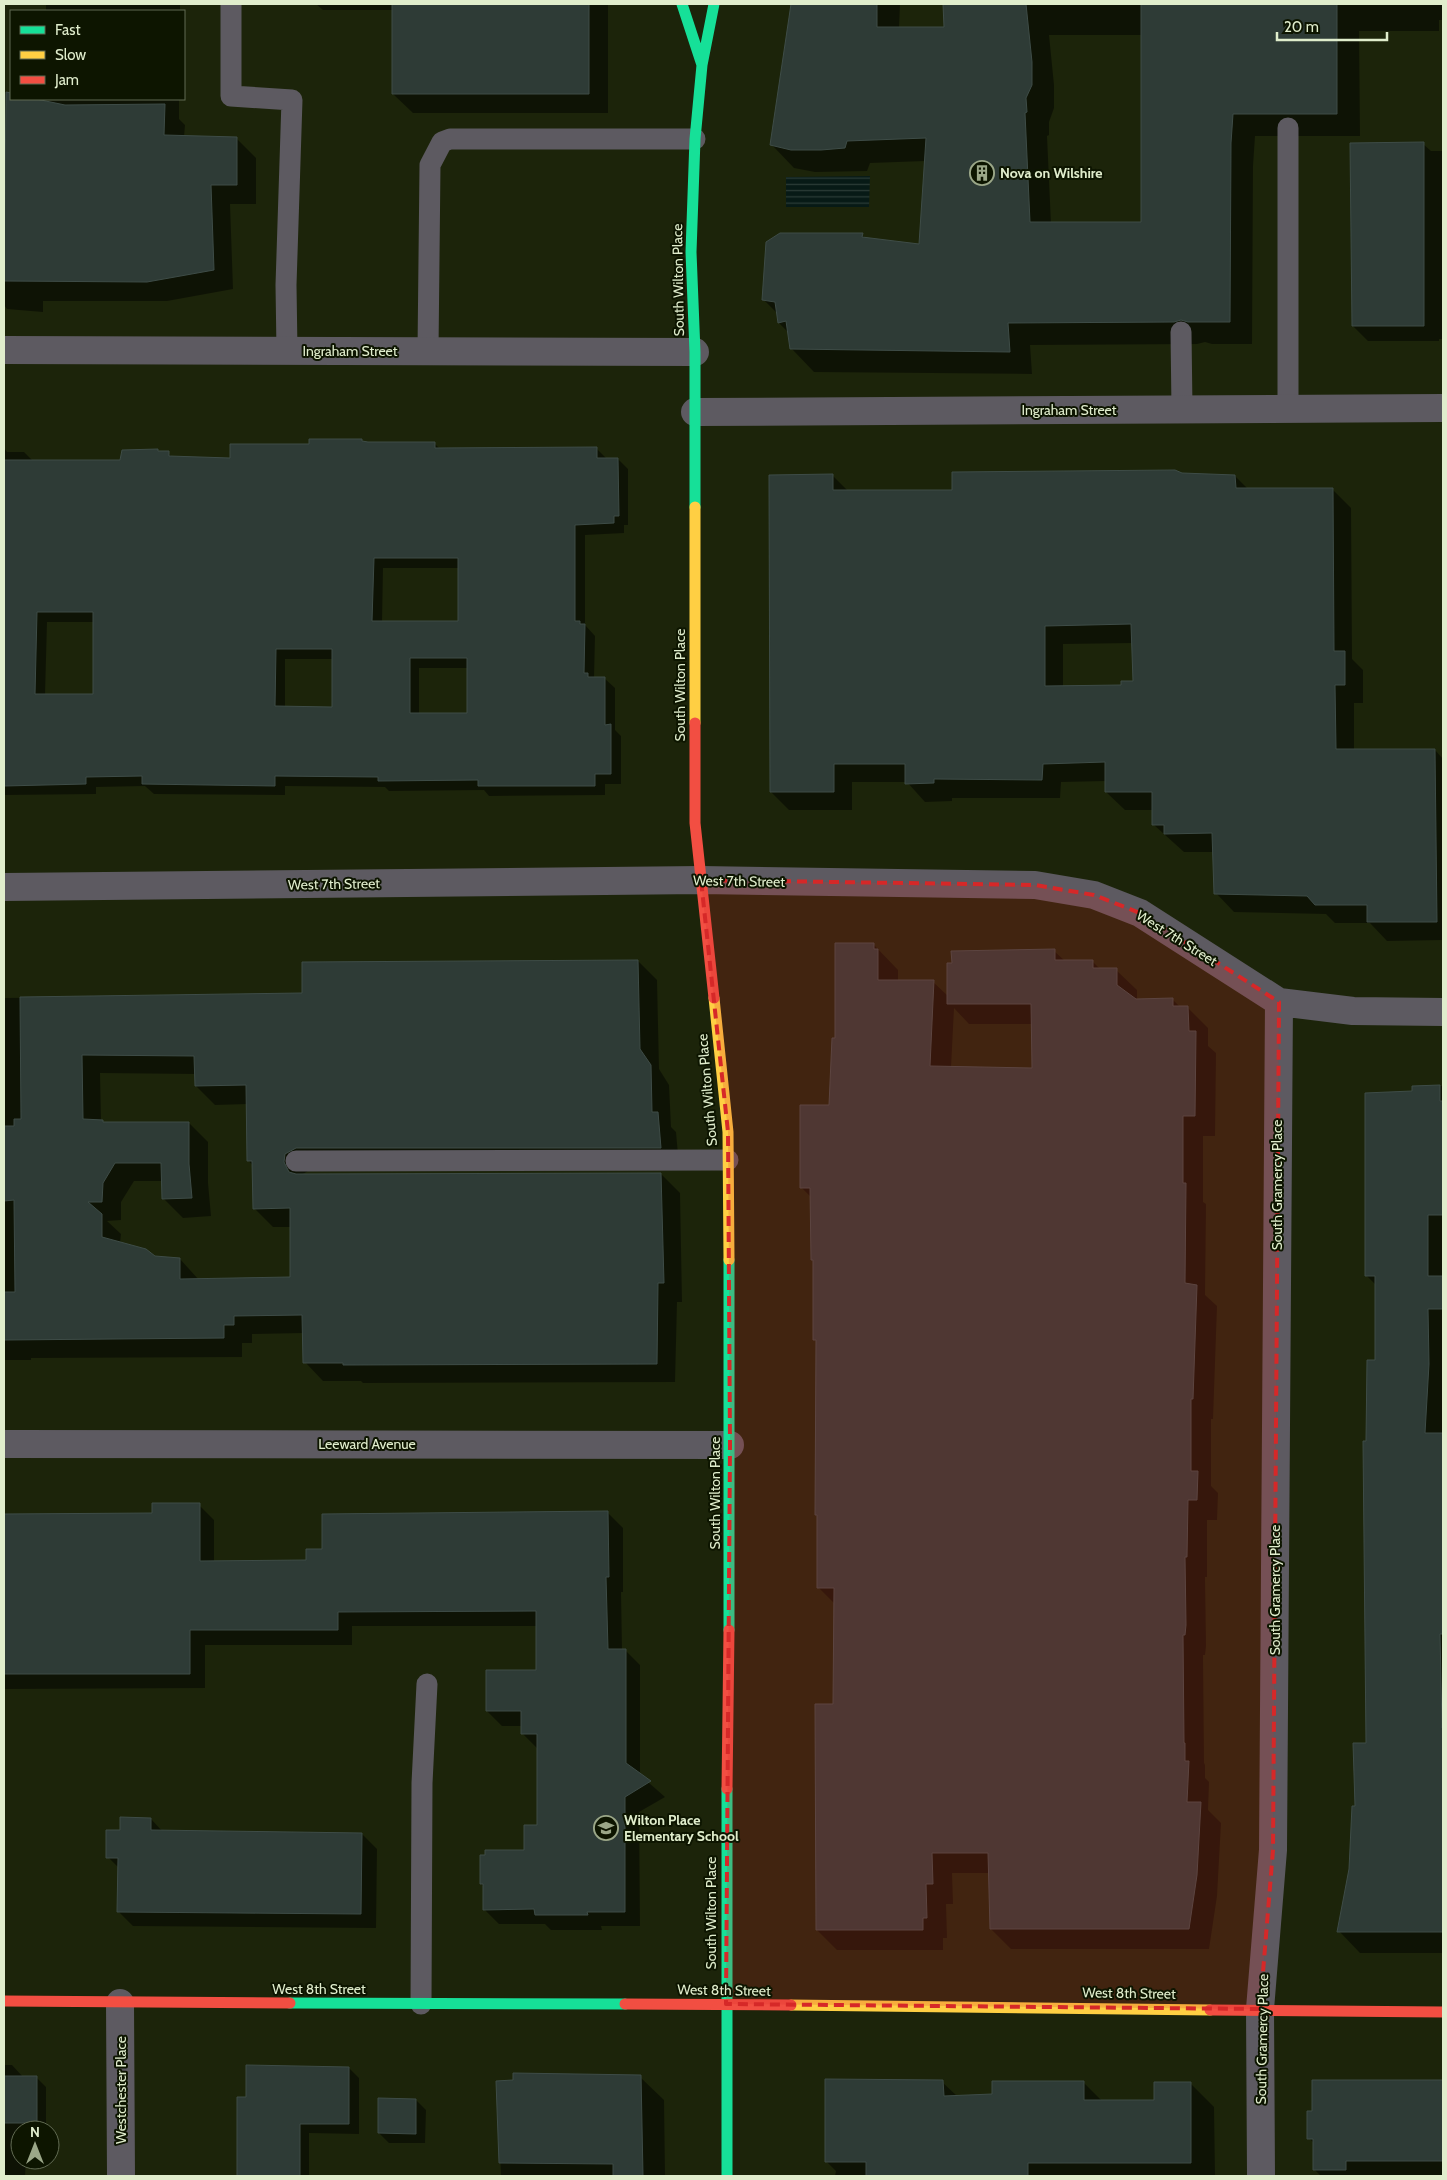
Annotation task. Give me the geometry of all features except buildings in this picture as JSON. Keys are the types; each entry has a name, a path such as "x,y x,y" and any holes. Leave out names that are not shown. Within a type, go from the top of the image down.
{"main road":[{"path":"682,4 702,65"},
{"name":"South Wilton Place","path":"714,4 702,65 695,139 691,252 695,352 695,823 728,1132 730,1445 726,2004 727,2176"},
{"name":"West 8th Street","path":"4,2001 120,2003 726,2004 1443,2012"}],"street":[{"name":"Ingraham Street","path":"4,350 695,352"},
{"name":"Ingraham Street","path":"695,412 1443,408"},
{"name":"West 7th Street","path":"4,887 701,880 1035,884 1094,895 1140,913 1278,1002 1353,1011 1443,1012"},
{"name":"South Gramercy Place","path":"1261,2176 1260,2009 1273,1850 1278,1002"},
{"name":"Leeward Avenue","path":"4,1444 730,1445"},
{"name":"Westchester Place","path":"120,2003 121,2176"}],"lane":[{"path":"231,4 231,96 292,100 286,285 287,351"},
{"path":"1288,128 1288,409"},
{"path":"428,351 430,165 442,142 450,139 695,139"},
{"path":"1181,332 1182,409"},
{"path":"296,1161 728,1160"},
{"path":"421,2004 422,1783 427,1684"}],"highlighted area":[{"path":"701,880 1035,885 1094,895 1140,913 1279,1002 1273,1850 1260,2009 726,2004 730,1445 728,1132"}],"water":[{"path":"870,176 869,207 786,207 786,177"}],"traffic: fast":[{"path":"682,4 702,65"},
{"path":"695,507 695,352 691,252 695,139 702,65 714,4"},
{"path":"729,1260 729,1630"},
{"path":"727,1789 727,2176"},
{"path":"290,2003 625,2004"}],"traffic: slow":[{"path":"695,507 695,723"},
{"path":"714,998 728,1132 729,1260"},
{"path":"791,2005 1210,2010"}],"traffic: jam":[{"path":"695,723 695,823 714,998"},
{"path":"727,1789 729,1630"},
{"path":"4,2001 290,2003"},
{"path":"625,2004 791,2005"},
{"path":"1210,2010 1443,2012"}],"place":[{"name":"Nova on Wilshire","path":"982,173"},
{"name":"Wilton Place Elementary School","path":"606,1828"}]}
